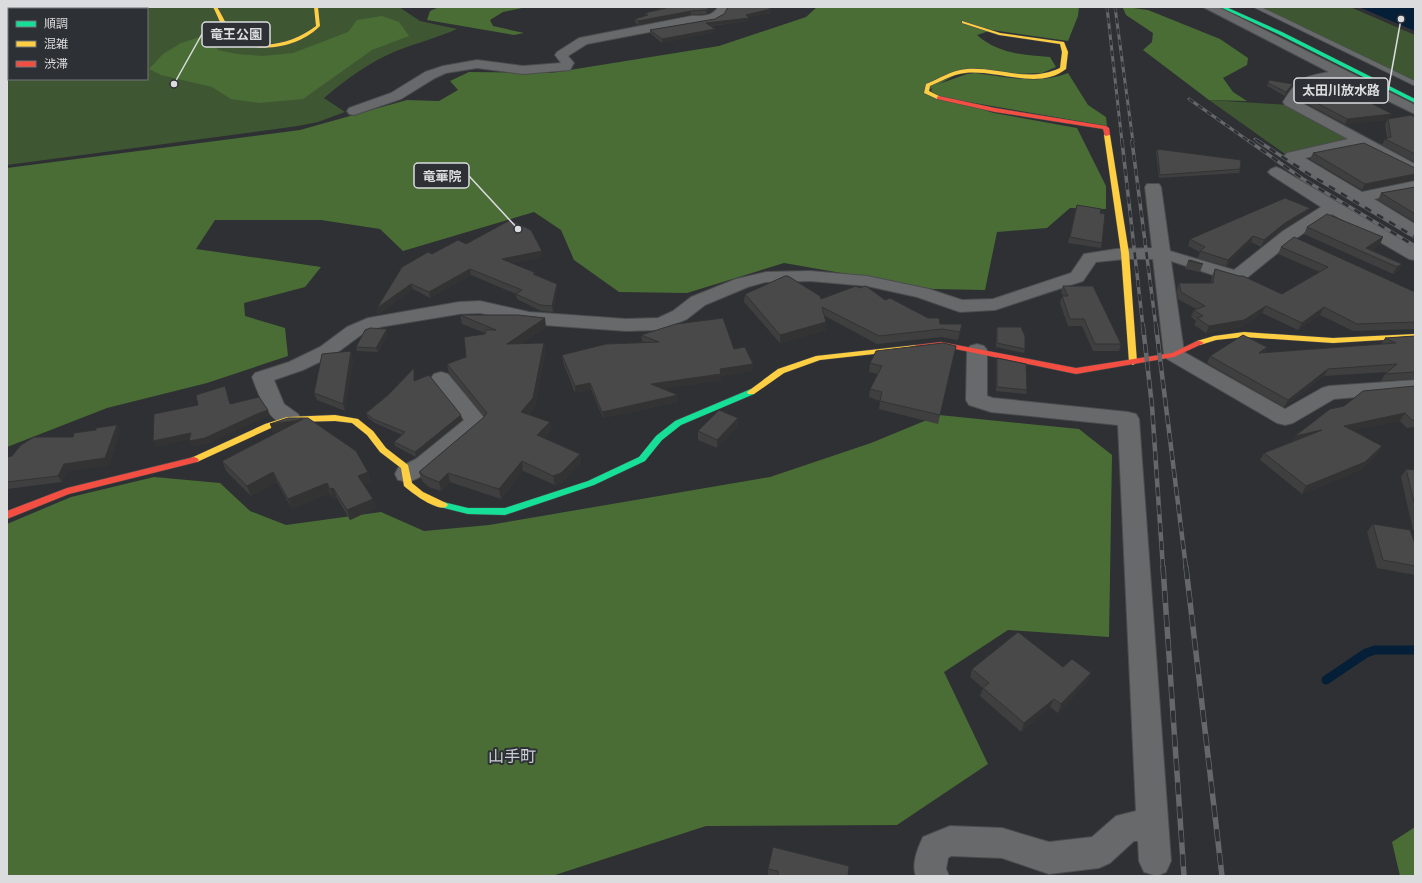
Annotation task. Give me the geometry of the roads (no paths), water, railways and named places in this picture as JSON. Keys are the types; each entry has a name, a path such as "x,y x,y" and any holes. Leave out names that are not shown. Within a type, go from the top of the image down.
{"street":[{"path":"215,7 233,36 242,41 271,45 301,39 313,33 318,26 316,7"},
{"path":"354,111 396,96 430,75 443,70 477,64 523,70 565,67 568,64 561,55 583,41 691,20 710,19 718,15 724,7"},
{"path":"1209,7 1415,110"},
{"path":"1222,7 1280,33 1415,101"},
{"path":"964,22 987,31 1062,43 1064,52 1064,69 1055,74 1035,77 965,71 928,85 926,92 938,98 966,104 1106,128 1119,204 1125,253 1133,362"},
{"path":"1344,74 1311,79 1300,86 1290,102 1415,170"},
{"path":"1361,141 1292,156 1415,231"},
{"path":"1276,172 1332,207 1415,255"},
{"path":"1360,197 1415,186"},
{"path":"1153,187 1174,355"},
{"path":"290,419 275,408 262,377 296,366 327,351 354,331 375,322 459,308 480,307 500,310 529,318 626,325 661,324 680,316 698,301 742,283 766,277 810,276 867,281 922,293 960,306 995,304 1077,278 1090,258 1125,253 1161,254 1193,262 1237,277 1289,235 1332,207"},
{"path":"1289,235 1310,245"},
{"path":"7,516 67,491 114,478 200,458 268,426 290,419 335,418 355,421 370,433 383,450 405,467 407,484 420,494 444,506 468,511 505,512 591,483 642,459 659,438 678,423 755,390 781,371 819,358 941,344 1076,371 1174,355 1210,339 1248,334 1321,340 1415,336"},
{"path":"977,350 976,400 991,406 1128,419 1155,862"},
{"path":"1174,355 1285,418 1328,393 1415,386"},
{"path":"406,474 424,464 476,421 441,378"},
{"path":"933,876 930,870 934,848 950,841 1002,843 1050,858 1098,852 1127,827 1152,824"}],"lane":[{"path":"1256,7 1415,84"}],"water":[{"path":"1359,7 1415,7 1415,31"}],"waterway":[{"path":"1326,680 1366,653 1375,650 1415,650"}],"railway":[{"path":"1107,7 1122,142"},
{"path":"1115,7 1133,142"},
{"path":"1189,99 1250,142"},
{"path":"1255,139 1260,142"},
{"path":"1122,141 1143,327"},
{"path":"1132,141 1156,327"},
{"path":"1249,141 1303,179 1415,246"},
{"path":"1258,141 1312,176 1415,237"},
{"path":"1143,326 1152,406 1163,568"},
{"path":"1156,326 1186,568"},
{"path":"1163,567 1184,876"},
{"path":"1186,567 1222,876"}],"place":[{"name":"太田川放水路","path":"1401,19"},
{"name":"竜王公園","path":"174,84"},
{"name":"竜華院","path":"518,229"}],"district":[{"name":"山手町","path":"512,756"}]}
